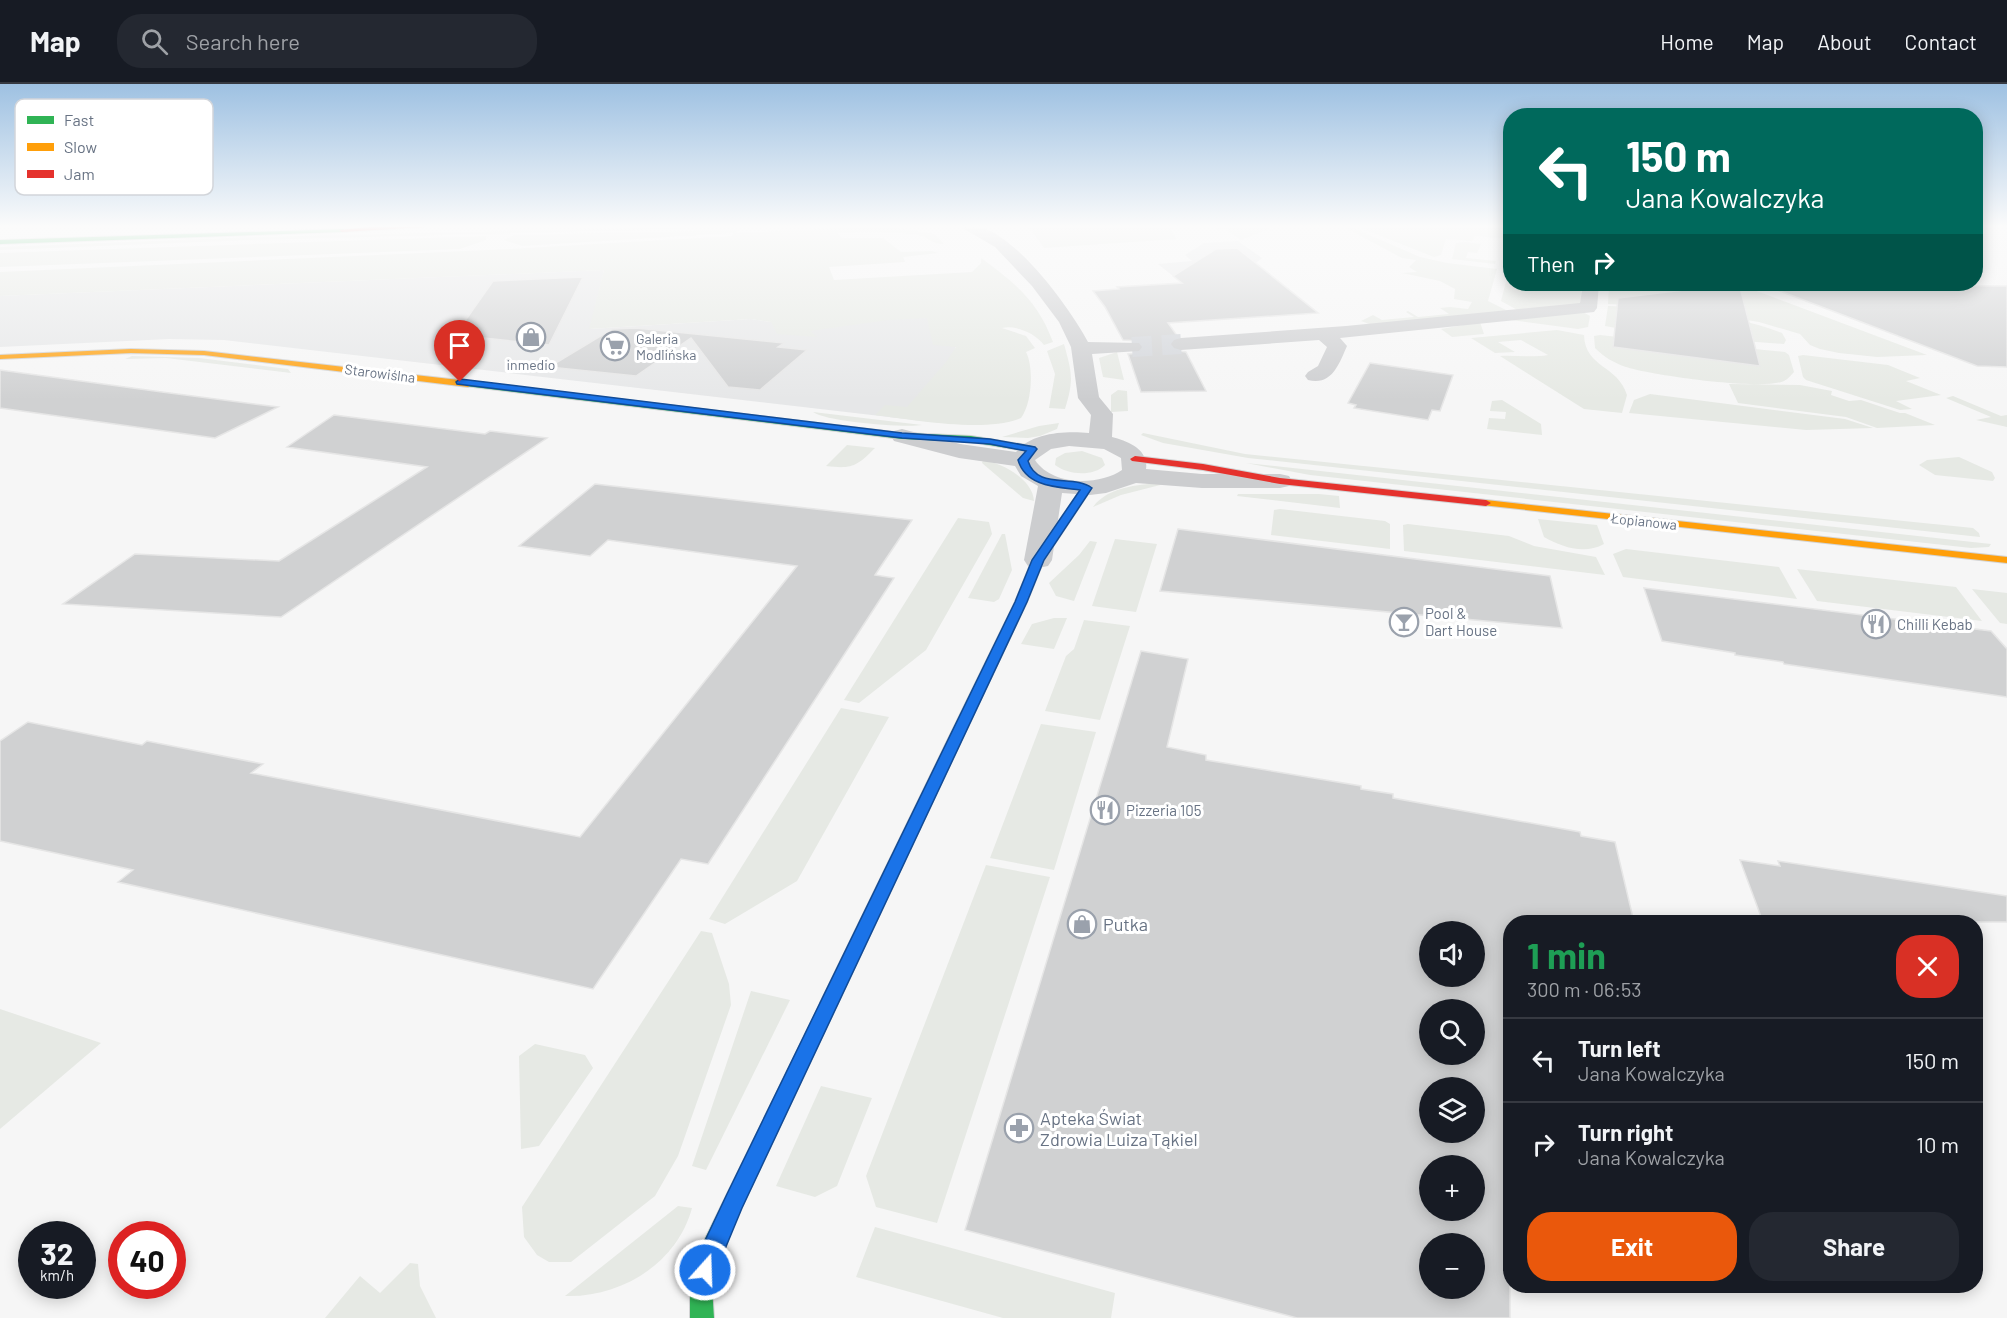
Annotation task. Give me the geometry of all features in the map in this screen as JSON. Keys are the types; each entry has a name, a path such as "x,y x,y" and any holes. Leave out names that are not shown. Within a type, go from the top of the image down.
{"street":[{"path":"1040,285 1068,321 1081,348 1089,398 1102,414 1100,441"},
{"path":"1180,344 1588,308 1590,291"},
{"path":"1315,376 1327,370 1337,346 1323,333"},
{"path":"1081,348 1132,347"},
{"name":"Starowiślna","path":"0,357 131,351 204,352 902,436 959,451 1028,455"},
{"path":"1071,424 1100,441 1127,451 1132,467 1105,486 1087,488 1051,483 1026,469 1028,455 1071,424 1089,398"},
{"name":"Łopianowa","path":"1132,467 1202,481 1280,481 2007,560"},
{"path":"1038,560 1051,483"},
{"path":"702,1318 700,1305 709,1257 1016,613 1038,560 1087,488"}],"shaded area":[{"path":"0,285 265,285 0,296"},
{"name":"Galeria Modlińska","path":"265,285 601,285 590,329 751,319 771,322 948,309 956,346 932,422 224,340 169,339 0,347 0,296"},
{"path":"600,285 1014,285 1033,304 1053,342 1044,345 1025,331 1002,328 1026,336 1035,348 1026,352 1031,376 1028,404 1021,418 989,425 970,425 875,415 885,405 907,407 956,347 933,345 927,318 888,320 810,331 817,337 777,334 771,322 751,319 589,329"},
{"path":"1447,285 1493,285 1488,301 1510,312 1372,325 1361,321 1373,315 1382,320 1414,317 1406,312 1408,311 1418,317 1449,314 1440,308 1468,309 1472,302 1454,299 1455,289"},
{"path":"1504,291 1581,291 1580,305 1521,312 1501,301"},
{"path":"1609,291 1757,291 1927,355 1877,357 1839,353 1810,345 1800,334 1759,322 1666,307 1608,304"},
{"path":"1608,306 1696,312 1740,320 1782,333 1786,340 1784,344 1743,341 1753,340 1751,331 1617,314 1627,330 1605,326"},
{"path":"1583,312 1590,316 1588,327 1578,329 1511,320"},
{"path":"1480,322 1484,334 1452,337 1441,329"},
{"path":"1557,330 1584,335 1590,354 1623,385 1627,395 1622,413 1584,409 1500,356 1548,355 1521,340 1498,342 1515,352 1495,353 1471,338"},
{"path":"1594,336 1627,338 1616,347 1759,366 1744,348 1785,352 1789,355 1794,372 1784,381 1772,384 1706,381 1658,374 1613,362 1595,348"},
{"path":"1064,344 1071,377 1068,399 1065,409 1049,408 1055,374 1047,351"},
{"path":"1117,352 1124,380 1103,377 1099,358"},
{"path":"132,356 199,358 288,369 291,373 166,358 125,359"},
{"path":"1798,356 1888,365 1920,378 1906,381 1941,395 1896,401 1912,409 1900,410 1806,380 1803,377"},
{"path":"1729,384 1800,385 1832,391 1831,395 1849,401 1861,400 1935,425 1877,428 1846,417 1738,403"},
{"path":"1118,390 1127,391 1128,411 1111,412 1111,395"},
{"path":"1650,394 1845,419 1873,428 1806,430 1629,413 1634,400"},
{"path":"1953,396 2001,416 2007,415 2007,427 1976,420 1991,417 1946,398"},
{"path":"1502,400 1541,424 1542,435 1487,429 1489,418 1505,419 1506,412 1490,411 1492,401"},
{"path":"813,412 922,425 866,423 834,419"},
{"path":"1059,423 1057,429 1040,436 1002,437 1039,426"},
{"path":"1143,433 1245,454 1973,528 1980,537 1248,458 1163,443 1141,435"},
{"path":"847,445 875,448 858,463 848,467 826,466"},
{"path":"1082,451 1102,458 1105,465 1087,473 1073,473 1055,465 1056,458 1065,453"},
{"path":"1959,457 1992,472 1995,478 1993,481 1935,475 1919,465 1927,460"},
{"path":"983,460 1015,473 1028,486 1034,501 1023,498 982,463"},
{"path":"1246,463 1991,544 1989,547 1971,548 1310,475"},
{"path":"1168,483 1121,495 1093,507 1108,494 1117,490 1138,485"},
{"path":"1238,494 1339,496 1340,508 1237,496"},
{"path":"1274,510 1385,521 1390,524 1390,549 1271,535"},
{"path":"958,518 989,522 992,534 926,650 859,703 844,700"},
{"path":"1538,519 1597,525 1604,544 1581,549 1558,544 1544,537"},
{"path":"1403,525 1509,536 1534,546 1596,557 1605,575 1404,551"},
{"path":"1002,534 1005,534 1012,570 999,599 994,602 968,598"},
{"path":"1115,539 1157,544 1136,612 1092,606"},
{"path":"1090,541 1097,542 1074,601 1056,596 1049,583 1079,555"},
{"path":"1626,549 1779,567 1797,599 1623,577 1613,554"},
{"path":"1797,569 1956,587 1982,621 1817,601"},
{"path":"1972,589 2007,593 2007,624 2000,623"},
{"path":"1054,618 1067,618 1054,649 1021,644 1032,624"},
{"path":"1084,620 1130,626 1100,720 1045,711 1066,656 1074,649"},
{"path":"841,708 889,717 797,881 725,924 709,919"},
{"path":"1041,724 1096,732 1054,870 990,858"},
{"path":"986,865 1050,877 937,1223 876,1207 866,1176"},
{"path":"701,931 712,933 729,984 731,1005 678,1156 655,1196 571,1262 549,1262 537,1255 524,1237 522,1207"},
{"path":"751,991 790,1000 706,1170 692,1166"},
{"path":"0,1009 101,1043 0,1129"},
{"path":"535,1044 585,1055 593,1068 539,1146 521,1149 519,1056"},
{"path":"821,1086 872,1098 837,1186 815,1197 776,1186"},
{"path":"678,1206 692,1208 674,1246 660,1261 625,1284 606,1291 565,1296"},
{"path":"875,1227 1115,1293 1111,1318 1003,1318 856,1277"},
{"path":"410,1263 418,1264 420,1286 436,1318 325,1318 360,1276 380,1293"}],"building":[{"path":"490,285 579,285 549,345 455,335"},
{"path":"1156,285 1283,285 1318,313 1168,323 1178,337 1172,339 1169,345 1173,350 1186,352 1206,391 1141,392 1128,354 1139,353 1144,346 1139,341 1123,340 1105,307 1093,291 1119,289 1117,287"},
{"path":"1983,286 2007,286 2007,367 1977,366 1780,291 1983,291"},
{"path":"1676,291 1741,291 1760,366 1613,347 1618,298"},
{"path":"636,328 784,343 778,347 807,350 760,390 728,387 691,338 636,376 549,367 612,329"},
{"path":"1370,363 1453,375 1440,411 1432,410 1428,420 1354,408 1356,405 1348,403"},
{"path":"0,370 278,407 215,438 0,408"},
{"path":"334,415 485,434 490,431 547,438 281,617 63,604 135,554 279,561 427,467 287,447"},
{"path":"595,484 912,520 875,575 894,578 708,864 681,859 593,989 118,882 133,870 0,841 0,741 28,722 142,745 147,741 263,764 251,773 580,837 797,566 608,540 590,556 519,546"},
{"path":"1178,529 1550,576 1562,628 1160,591"},
{"path":"1644,588 1991,631 2007,649 2007,697 1784,664 1662,641"},
{"path":"1141,651 1188,659 1167,747 1206,755 1206,760 1361,786 1361,789 1393,794 1393,798 1580,832 1581,836 1615,842 1632,915 1503,915 1503,1293 1510,1293 1510,1318 1297,1318 965,1230"},
{"path":"1740,860 1780,866 1778,861 2007,896 2007,922 1983,922 1983,915 1760,915"}],"tunnel":[{"path":"1132,347 1181,344"}],"traffic: fast":[{"path":"468,384 902,436 971,439 1032,449"},
{"path":"957,735 1021,602 1038,560 1087,488"},
{"path":"702,1318 701,1287 714,1243 829,1003"}],"traffic: slow":[{"path":"0,357 131,351 204,353 468,384"},
{"path":"1486,503 2007,560"},
{"path":"829,1003 957,735"}],"traffic: jam":[{"path":"1135,459 1203,467 1280,481 1486,503"}],"place":[{"name":"inmedio","path":"531,337"},
{"name":"Galeria Modlińska","path":"615,346"},
{"name":"Pool & Dart House","path":"1404,622"},
{"name":"Chilli Kebab","path":"1876,624"},
{"name":"Pizzeria 105","path":"1105,810"},
{"name":"Putka","path":"1082,924"},
{"name":"Apteka Świat Zdrowia Luiza Tąkiel","path":"1019,1128"}],"route":[{"path":"460,382 902,436 971,439 1032,449 1023,460 1026,469 1035,477 1068,487 1087,488 1038,560 1021,602 734,1201 705,1270"}]}
